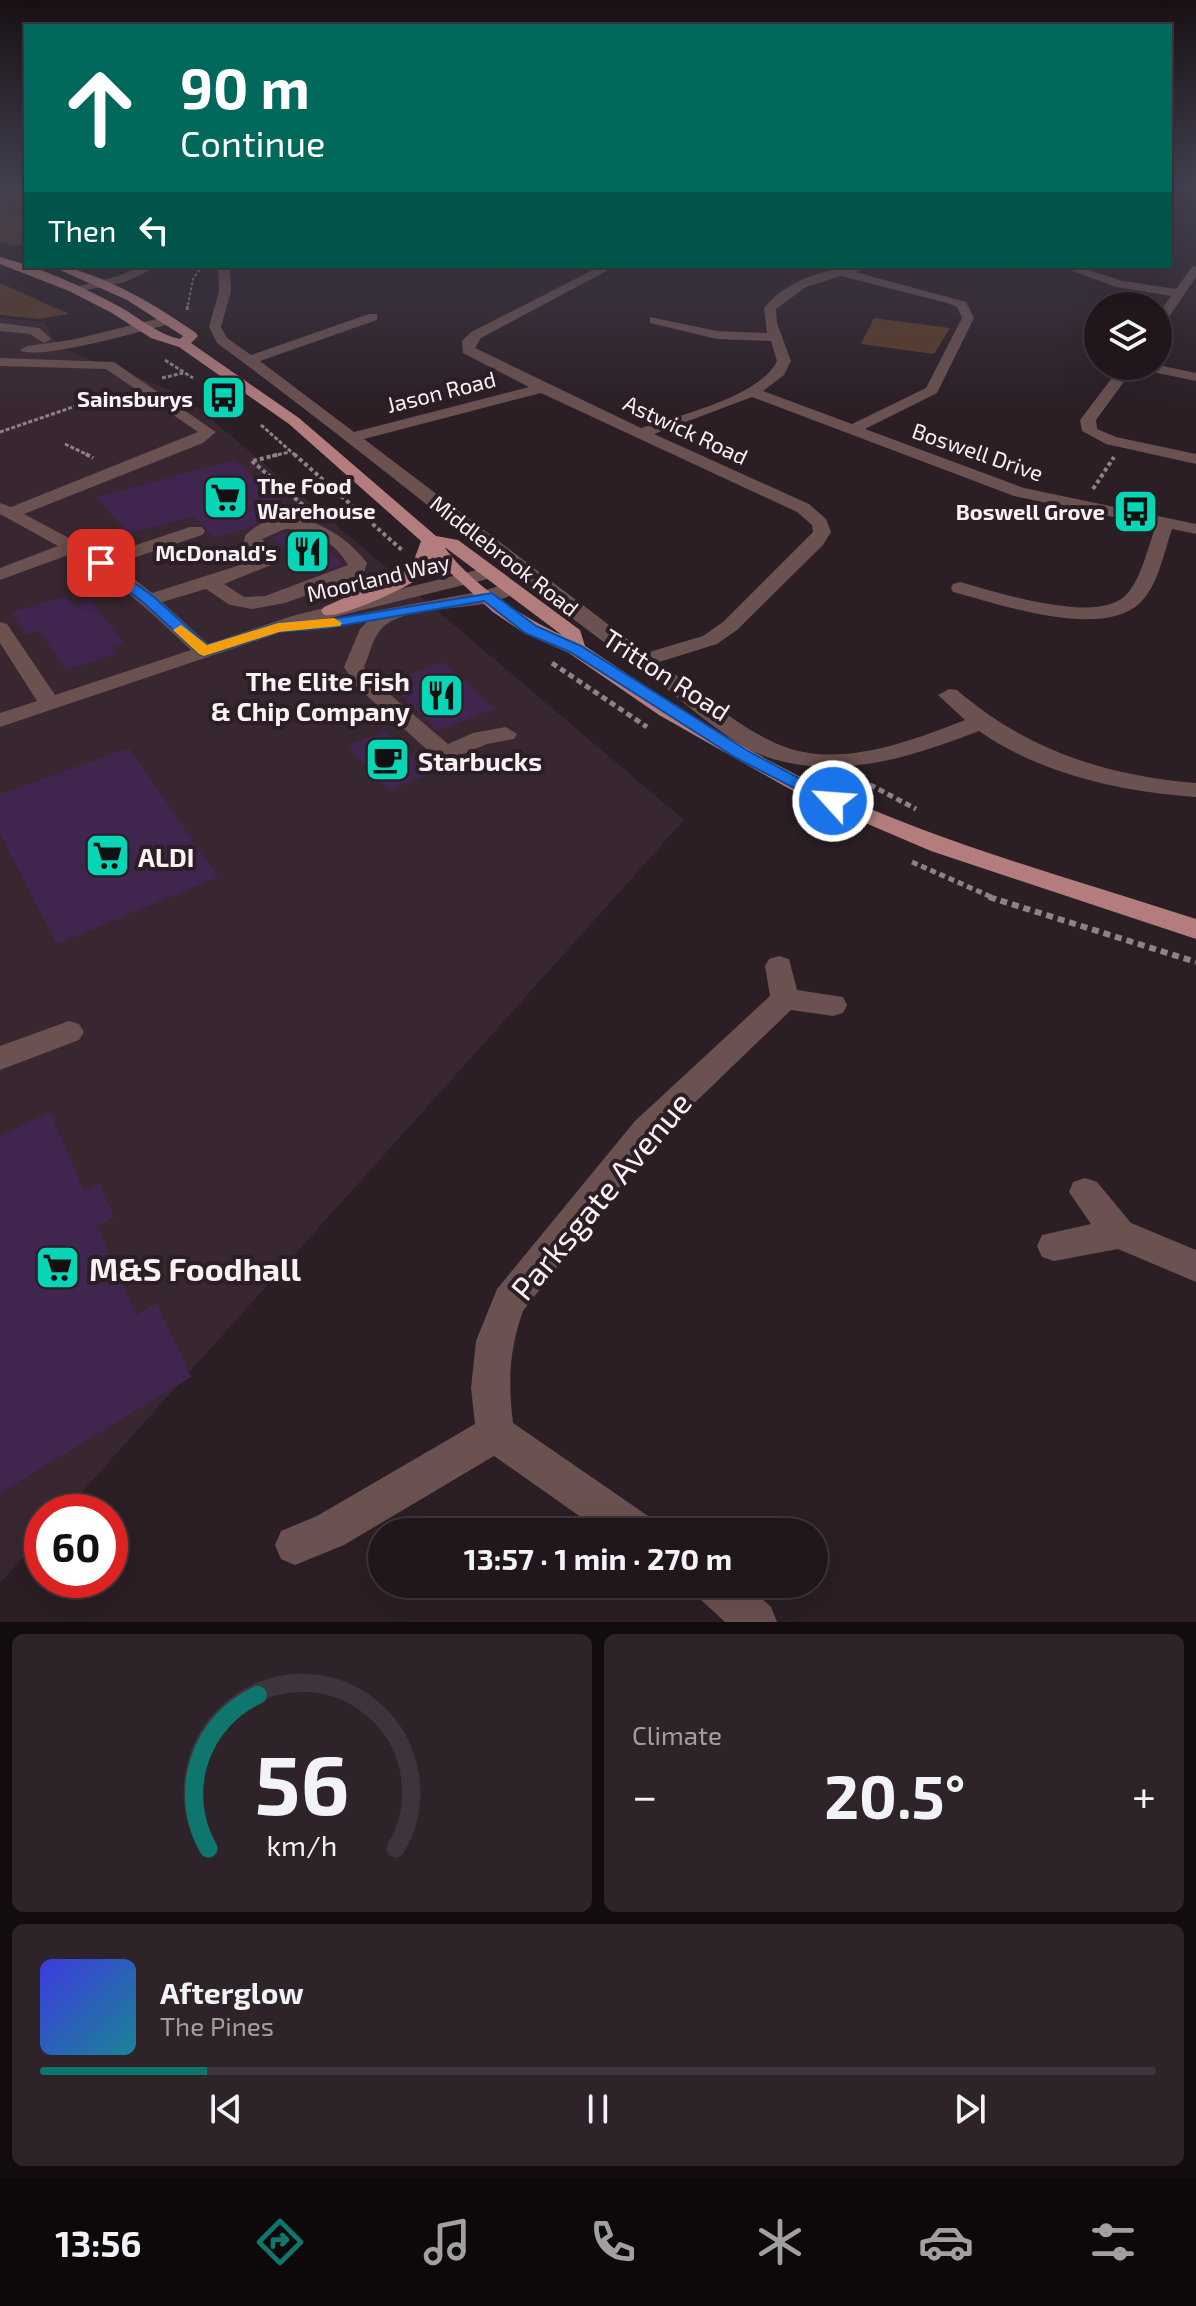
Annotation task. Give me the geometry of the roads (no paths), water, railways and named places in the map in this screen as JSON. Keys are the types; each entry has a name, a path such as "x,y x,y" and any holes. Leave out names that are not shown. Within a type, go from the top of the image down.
{"main road":[{"name":"Tritton Road","path":"31,268 145,321 191,336 183,344"},
{"path":"58,268 130,296 127,305 145,321"},
{"name":"Tritton Road","path":"145,321 162,341 183,344 294,421 430,540 452,544 573,634 576,649 667,710 810,791 880,822 966,855 1196,929"},
{"path":"430,540 445,561 531,629 576,649"},
{"path":"331,611 358,596 408,577 418,569 430,540"}],"street":[{"path":"70,287 143,268"},
{"name":"Middlebrook Road","path":"224,268 225,291 218,334 642,661 770,751 821,760 854,761 887,756 981,722"},
{"name":"Astwick Road","path":"606,268 469,341 468,350 542,388 803,508 820,523 822,532 817,541 730,626 710,640 642,661"},
{"path":"643,432 752,392 775,379 783,369 783,352 768,319 770,308 787,290 859,268"},
{"path":"1070,268 1111,281 1178,293"},
{"path":"1172,302 1196,269"},
{"path":"842,272 951,300 962,305 968,318 932,390 853,429"},
{"path":"250,360 373,317"},
{"path":"656,320 717,335 774,337"},
{"path":"5,346 145,321"},
{"path":"5,346 17,351 49,348 145,321"},
{"path":"0,327 34,331 44,339"},
{"path":"0,362 109,365 208,432 206,436 5,510"},
{"path":"1172,372 1196,377"},
{"path":"1118,380 1088,420 1087,426 1097,436 1196,459"},
{"name":"Jason Road","path":"352,437 542,388"},
{"name":"Boswell Drive","path":"752,392 1020,492 1196,529"},
{"path":"5,510 101,563 149,600 204,651"},
{"path":"149,600 204,582 265,564 270,559 253,541 254,536 294,522 314,525 358,563 357,568 345,575 259,602 236,601 218,585 204,582"},
{"path":"960,588 1056,611 1087,613 1114,608 1134,597 1166,523"},
{"path":"101,563 196,531"},
{"path":"0,574 73,547"},
{"name":"Moorland Way","path":"0,720 331,611 489,573"},
{"name":"Moorland Way","path":"278,628 387,615 487,596 511,588"},
{"path":"387,615 370,629 354,667 364,683 451,759 481,738 506,734"},
{"path":"0,628 50,704"},
{"path":"949,695 981,722 1027,749 1050,758 1119,778 1171,789 1196,790"},
{"name":"Parksgate Avenue","path":"495,1434 490,1388 494,1341 509,1301 646,1130 782,983 833,1005"},
{"path":"0,1058 69,1032"},
{"path":"1085,1192 1119,1234 1196,1266"},
{"path":"1054,1246 1119,1234"},
{"path":"295,1545 330,1531 495,1434 617,1518"},
{"path":"730,1598 756,1622"}],"place":[{"name":"Sainsburys","path":"224,398"},
{"name":"The Food Warehouse","path":"226,498"},
{"name":"Boswell Grove","path":"1136,511"},
{"name":"McDonald's","path":"308,552"},
{"name":"The Elite Fish & Chip Company","path":"441,695"},
{"name":"Starbucks","path":"387,760"},
{"name":"ALDI","path":"107,856"},
{"name":"M&S Foodhall","path":"58,1268"}]}
